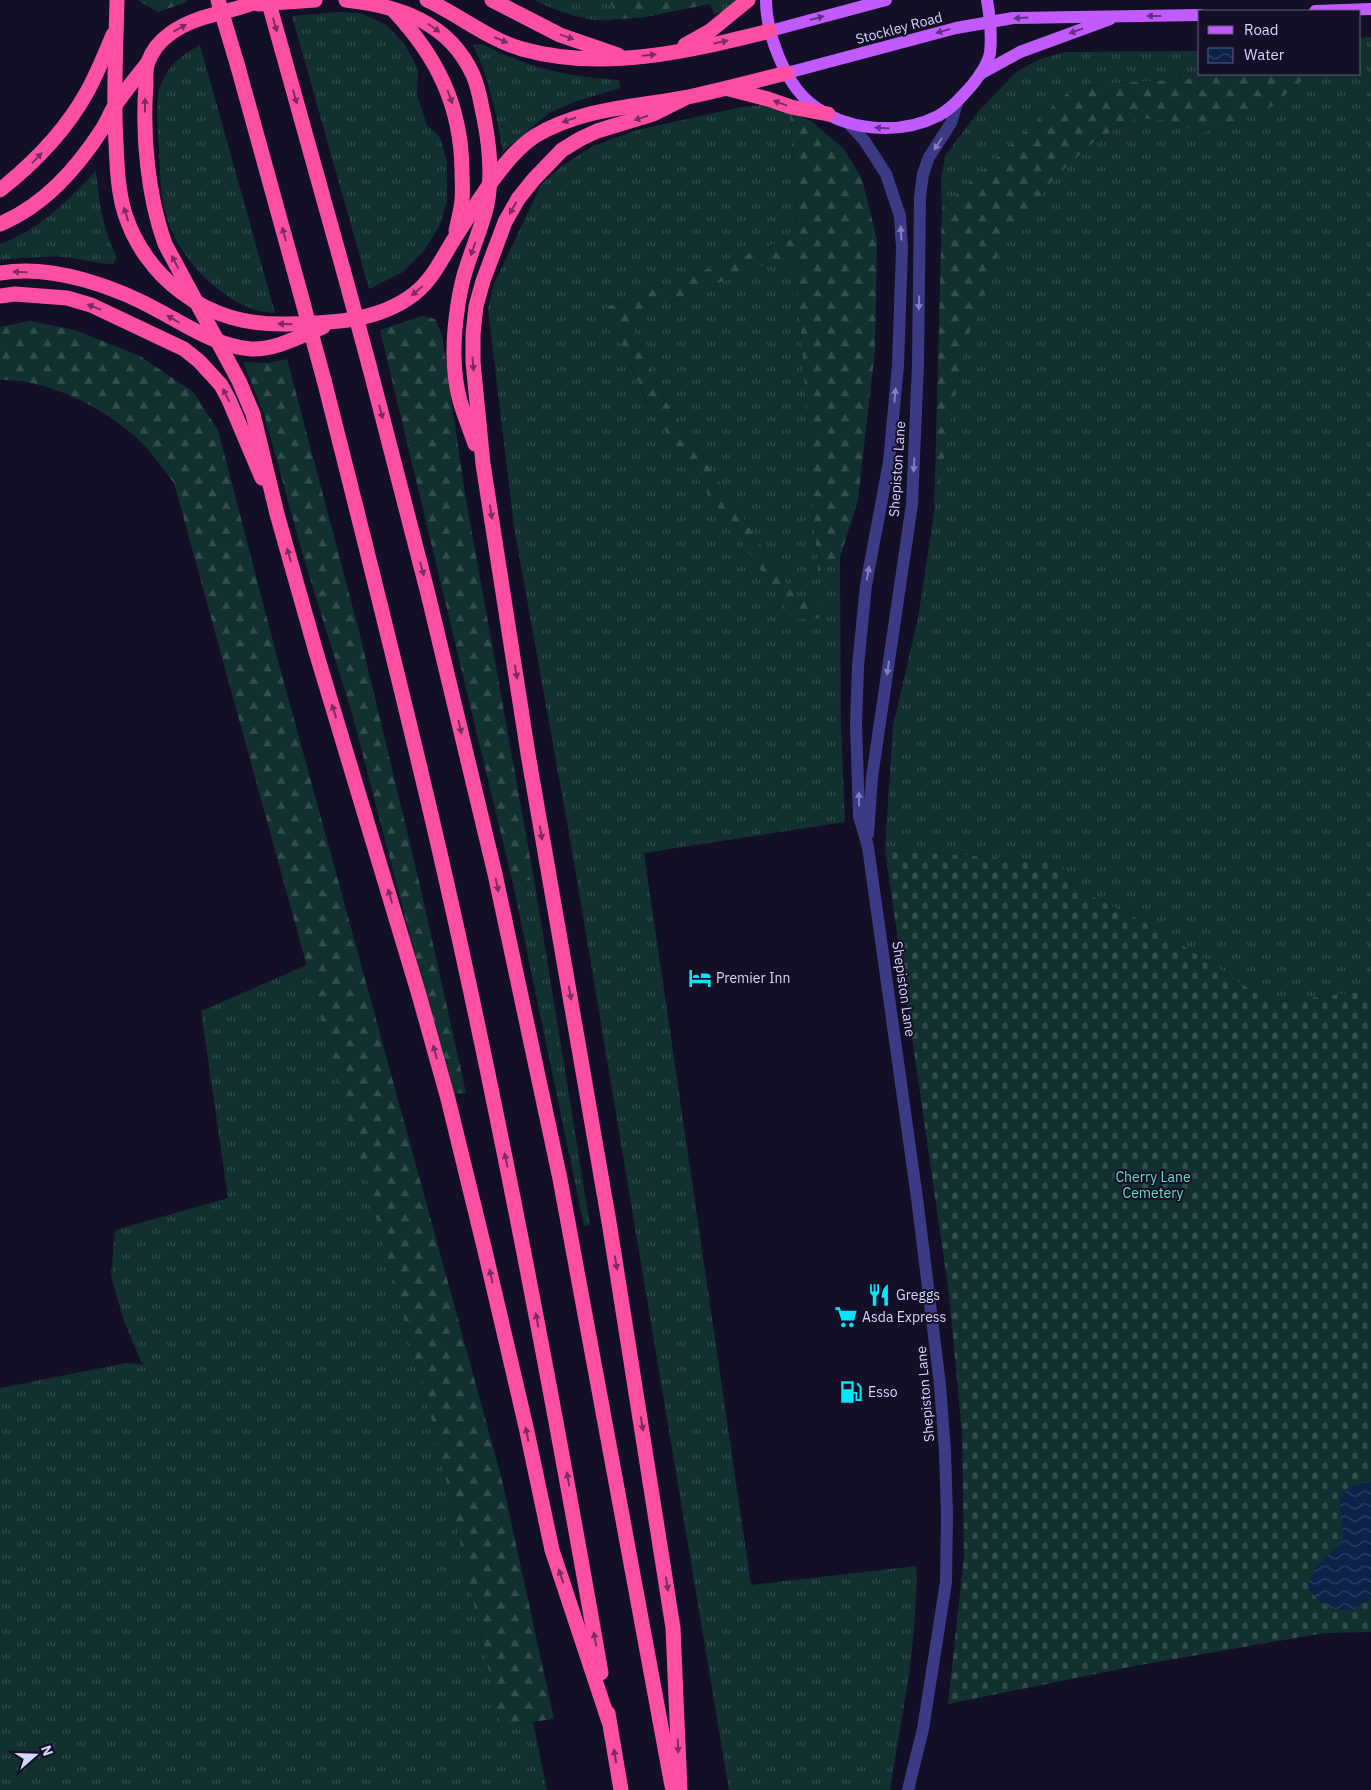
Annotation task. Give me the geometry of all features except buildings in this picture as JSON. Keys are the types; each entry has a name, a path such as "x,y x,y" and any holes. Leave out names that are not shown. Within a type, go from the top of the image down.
{"highway":[{"path":"116,0 114,108 117,172 125,214 133,233 144,254 156,269 198,305 218,314 260,322 282,324 348,321 379,312 413,295 434,272 455,237 511,156 532,138 551,127 572,119 608,110 685,98 787,73"},
{"path":"218,0 298,281 324,380 387,627 452,904 516,1209 566,1470 621,1790"},
{"path":"268,0 343,269 428,594 493,864 558,1169 673,1790"},
{"path":"0,224 30,209 60,183 84,156 158,44 180,27 202,18 256,2 315,0"},
{"path":"346,0 388,3 436,29 449,40 465,61 473,76 486,127 490,185 486,209 461,287 456,313 454,345 460,400 483,464"},
{"path":"427,0 488,35 521,49 560,57 592,60 673,52 770,31"},
{"path":"492,0 560,35 624,57"},
{"path":"673,52 710,31 748,0"},
{"path":"388,3 412,30 428,54 441,76 454,107 462,157 462,199 455,237"},
{"path":"0,190 38,156 72,115 88,91 116,26"},
{"path":"147,63 144,103 151,196 157,224 165,244 239,381 253,414 277,514 316,652 416,985 448,1099 526,1427 552,1550 610,1722"},
{"path":"727,88 791,107 828,114"},
{"path":"680,1790 673,1628 614,1248 531,772 483,464 473,362 473,334 476,306 483,281 505,222 518,199 534,179 562,150 597,131 653,114 685,98"},
{"path":"0,273 44,273 99,284 136,298 217,340 244,348 266,348 334,323"},
{"path":"0,296 15,294 67,298 91,305 184,349 199,361 221,386 229,400 277,514"}],"main road":[{"path":"766,0 766,14 778,57 800,92 810,102 828,114 847,122 888,129 911,126 940,115 958,100 980,74 990,54 991,21 987,0"},
{"path":"770,31 886,0"},
{"path":"1343,10 1371,9"},
{"path":"980,74 1020,52 1054,38 1122,16"},
{"name":"Stockley Road","path":"787,73 956,28 991,21 1026,17 1198,16"}],"street":[{"name":"Shepiston Lane","path":"868,847 872,777 912,504 918,364 920,197 923,174 929,157 951,123 958,100"},
{"name":"Shepiston Lane","path":"847,122 864,140 886,174 900,216 902,248 898,365 889,462 866,585 858,666 856,724 859,816 868,847 917,1198 940,1386 945,1452 948,1515 946,1582 923,1729 908,1790"}],"green space":[{"path":"138,0 186,0 187,2 158,12"},
{"path":"534,0 610,0 615,19 596,20 585,18 562,12"},
{"path":"610,0 712,0 710,4 640,18 615,19"},
{"path":"712,0 737,0 724,11 714,14 710,4"},
{"path":"337,12 360,13 385,24 404,43 418,69 417,95 427,125 440,137 447,162 447,201 439,227 424,251 403,272 369,289 292,16"},
{"path":"1371,37 1371,991 1270,1002 1156,928 1073,887 1061,862 885,850 893,726 918,618 934,513 965,344 1000,250 1054,178 1095,141 1136,118 1166,120 1202,132 1271,107 1309,75 1361,75 1361,38"},
{"path":"482,44 517,60 549,70 619,80 620,88 577,101 549,113 503,152 492,98 473,45"},
{"path":"200,45 275,313 258,311 228,297 202,275 181,249 173,235 165,212 161,185 157,102 164,77 172,66 184,55"},
{"path":"1198,51 1198,73 1188,79 1098,84 1066,94 942,208 941,180 945,156 977,113 1016,72 1040,59 1065,52"},
{"path":"1198,73 1198,75 1309,75 1271,107 1202,133 1166,120 1136,118 1095,141 1054,178 1000,250 965,344 934,513 942,208 1066,94 1098,84 1188,79"},
{"path":"765,105 790,112 797,230 790,238 606,307 647,404 796,598 665,400 629,317 773,262 796,263 818,571 840,557 841,727 845,822 644,853 751,1585 916,1566 914,1631 909,1675 890,1790 729,1790 573,856 514,527 488,309 494,284 541,185 562,166 593,146 637,130 741,107"},
{"path":"790,112 811,121 844,149 862,179 877,240 875,350 858,500 840,557 818,572 796,263 773,262 629,317 665,400 796,598 819,597 821,618 794,619 648,405 606,307 790,238 797,229"},
{"path":"96,171 102,216 117,258 113,264 63,257 0,260 0,244 28,231 52,213"},
{"path":"422,316 435,319 442,335 465,494 534,879 513,884 380,330"},
{"path":"30,321 75,330 140,356 193,392 218,430 277,657 502,1480 554,1719 501,1726 437,1439 174,483 140,441 94,407 56,390 37,384 0,380 0,327"},
{"path":"287,359 359,631 421,890 466,1093 451,1094 353,717 304,559 264,414 243,362 268,363"},
{"name":"Cherry Lane Cemetery","path":"885,850 1061,862 1073,887 1156,928 1270,1002 1371,991 1371,1632 1324,1633 1135,1666 948,1704 964,1556 962,1433 949,1294"},
{"path":"534,879 590,1225 584,1226 513,884"},
{"path":"307,965 437,1439 501,1725 533,1722 547,1790 0,1790 0,1388 126,1363 145,1365 141,1362 123,1318 111,1276 115,1230 228,1198 201,1011"}],"water":[{"path":"1363,1483 1371,1483 1371,1597 1354,1609 1337,1609 1318,1600 1313,1595 1308,1583 1317,1566 1342,1542 1340,1506 1344,1493 1351,1487"}],"place":[{"name":"Premier Inn","path":"700,978"},
{"name":"Greggs","path":"879,1295"},
{"name":"Asda Express","path":"846,1317"},
{"name":"Esso","path":"851,1392"}]}
